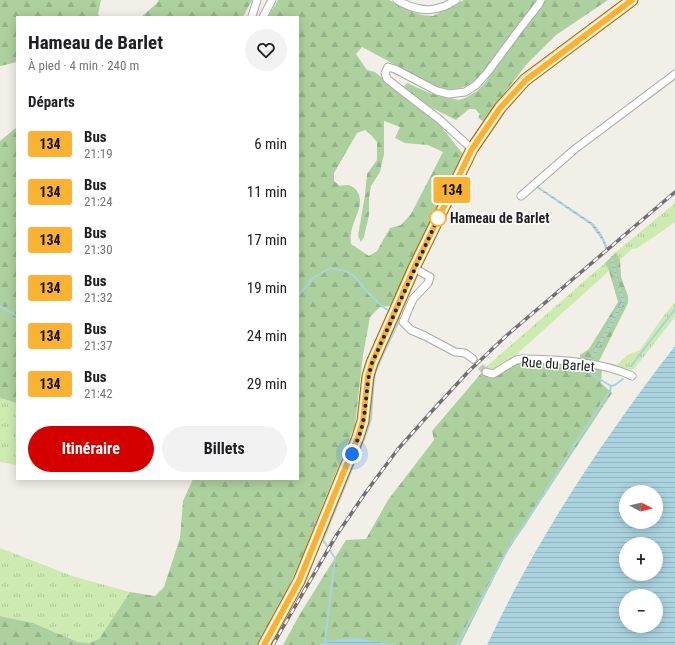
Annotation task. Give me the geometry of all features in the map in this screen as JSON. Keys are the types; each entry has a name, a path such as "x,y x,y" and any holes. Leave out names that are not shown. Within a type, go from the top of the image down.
{"main road":[{"path":"264,645 299,581 354,449 363,421 368,376 372,363 414,268 472,149 500,108 526,80 632,0"}],"street":[{"path":"252,16 258,0"},
{"path":"264,16 272,0"},
{"path":"397,0 416,8 429,10 442,7 456,0"},
{"path":"472,149 440,119 387,79 385,73 388,67 396,69 438,92 449,94 465,92 476,86 487,73 541,0"},
{"path":"521,196 575,149 675,74"},
{"path":"414,268 430,277 428,282 413,298 403,322 412,330 454,352 465,353 473,359"},
{"name":"Rue du Barlet","path":"486,372 493,374 516,360 528,359 589,364 623,372 632,376"}],"green space":[{"path":"0,0 101,0 98,14 99,16 16,16 16,62 0,66"},
{"path":"159,0 252,0 244,16 142,16"},
{"path":"278,0 389,0 410,11 422,15 433,16 464,0 536,0 482,74 471,83 461,88 450,89 436,87 362,47 356,54 367,70 375,72 440,125 463,154 391,306 380,307 370,317 363,355 355,425 302,557 284,597 257,645 0,645 0,616 33,623 78,642 89,643 99,639 130,592 155,596 164,587 180,538 183,501 193,480 299,480 299,16 269,16","holes":["384,121 400,127 395,138 405,143 428,145 443,152 411,214 401,225 390,228 377,251 369,256 351,244 352,229 360,202 357,191 352,186 340,186 334,181 334,173 357,133 365,130 371,135 377,142 377,160 367,174 358,236 361,242 364,237 369,215 371,186 380,172 384,154"]},
{"path":"545,0 608,0 556,35 526,65 483,121 478,118 480,114 475,109 469,109 456,120 418,101 403,88 407,83 432,94 459,100 477,91 485,83"},
{"path":"16,128 16,403 0,398 0,141"},
{"path":"675,203 675,222 638,248 632,249 620,260 616,252"},
{"path":"616,252 620,260 621,277 628,296 628,303 598,363 580,360 580,355 589,349 618,302 609,271 605,263"},
{"path":"605,263 609,271 517,354 494,371 489,370 486,367"},
{"path":"675,302 675,317 634,369 631,370 616,366 627,355 640,350"},
{"path":"522,362 602,370 601,383 612,393 507,552 460,645 393,645 325,641 320,645 283,645 300,614 346,540 366,539 388,500 434,440 432,431 483,371 490,376 513,364"},
{"path":"0,398 16,403 16,465 0,462"},
{"path":"0,548 72,576 130,592 99,639 89,643 78,642 33,623 0,616"}],"water":[{"path":"539,187 594,224 602,235 608,248 606,250 602,240 591,225 537,188"},
{"path":"613,258 620,289 625,301 591,361 589,361 622,301 611,259"},
{"path":"675,346 675,645 487,645 506,605 549,528 622,417"},
{"path":"357,638 393,645 320,645 325,641"}],"waterway":[{"path":"299,295 313,278 330,268 346,271 354,276 370,295 391,312"},
{"path":"0,306 16,315"},
{"path":"631,366 675,309"},
{"path":"326,645 325,641 335,558 323,540 371,419 375,373 399,321 399,316 397,315"},
{"path":"587,369 589,373 611,386 623,379"},
{"path":"457,645 511,543 523,527 610,391 611,386"}],"tunnel":[{"path":"473,359 486,372"}],"railway":[{"path":"273,645 336,536 398,449 468,372 506,336 675,192"}],"bus line":[{"name":"134","path":"264,645 299,581 358,437 363,421 368,376 372,363 414,268 472,149 500,108 526,80 632,0"}],"place":[{"name":"Hameau de Barlet","path":"438,218"}],"route":[{"path":"352,454 363,421 368,376 372,363 438,218"}]}
